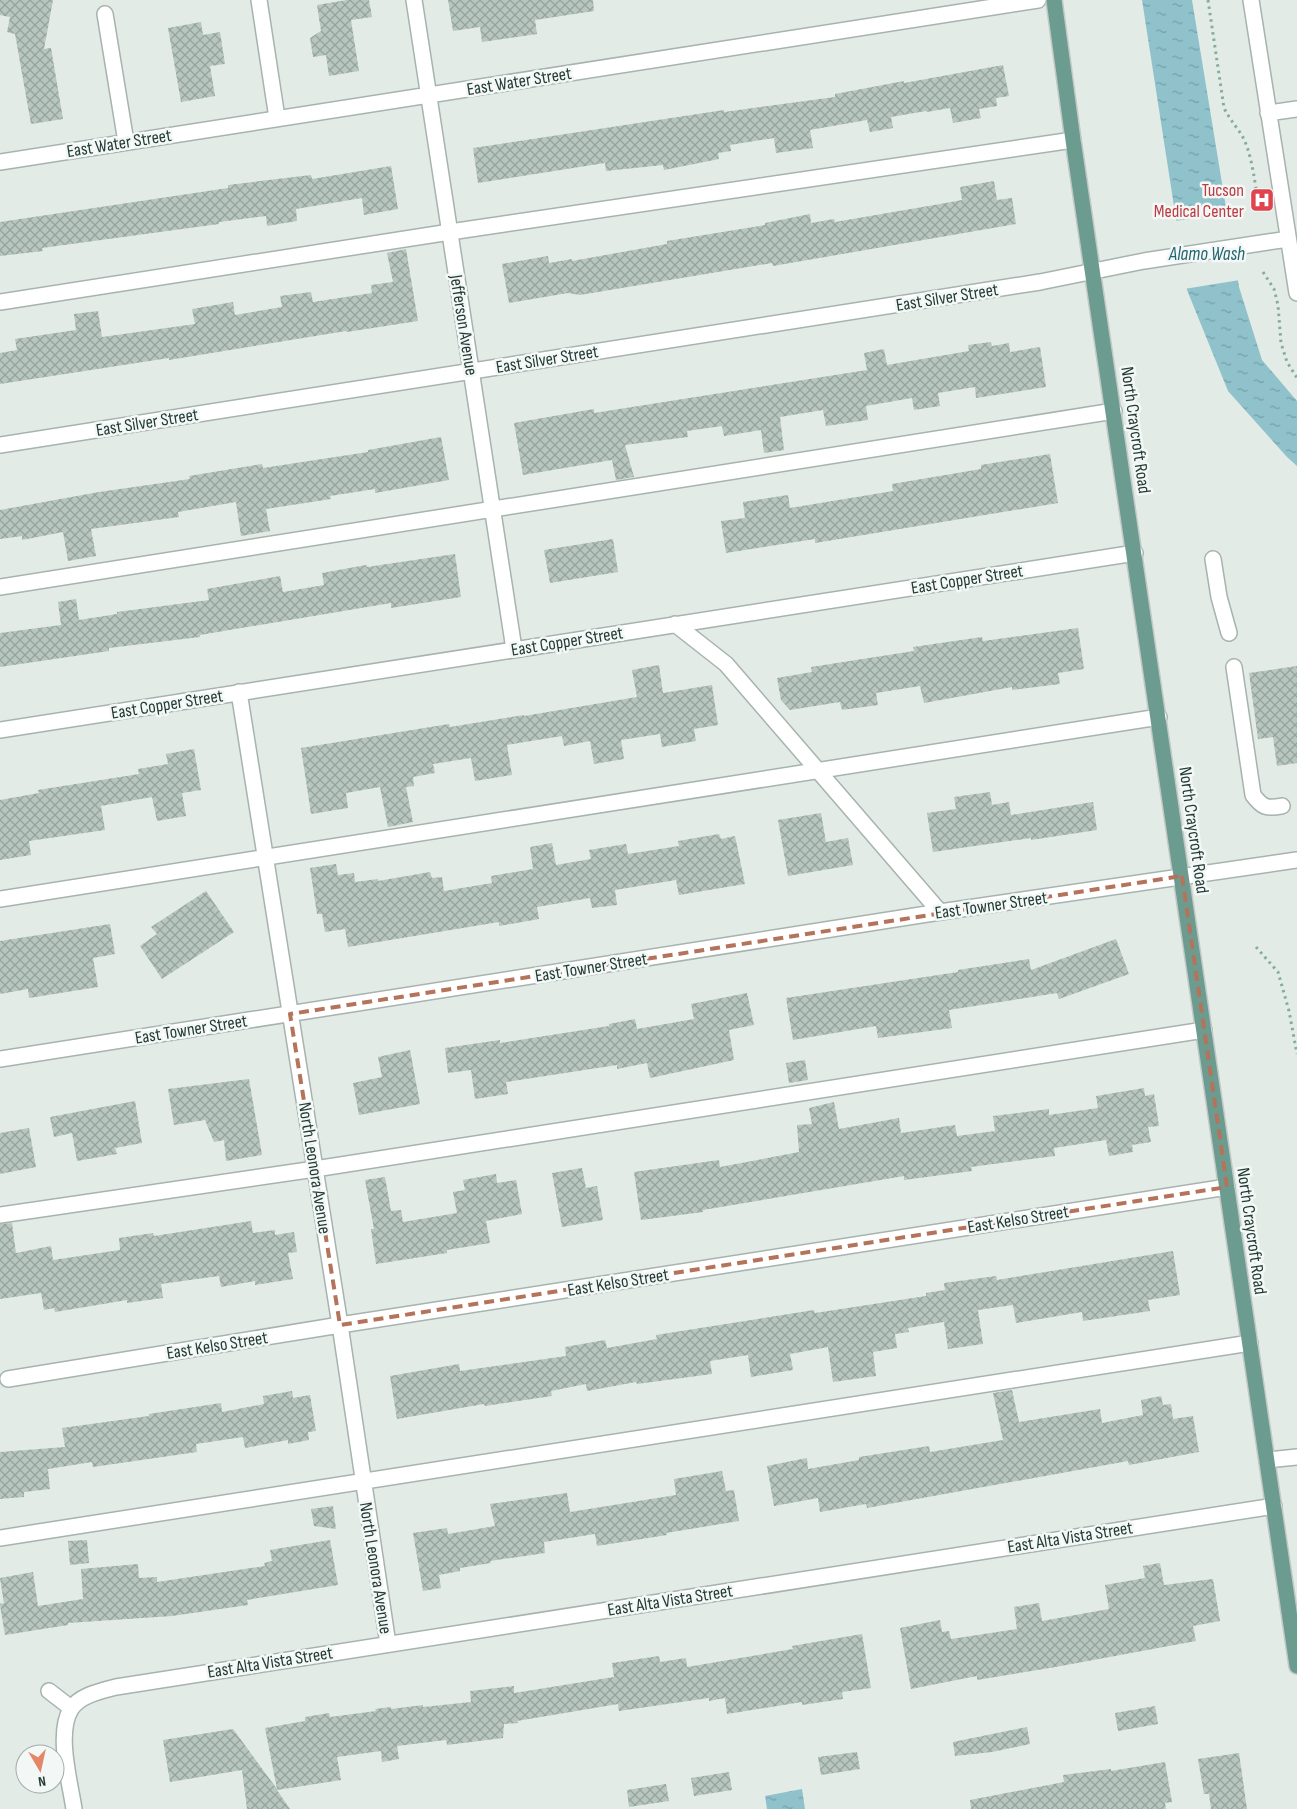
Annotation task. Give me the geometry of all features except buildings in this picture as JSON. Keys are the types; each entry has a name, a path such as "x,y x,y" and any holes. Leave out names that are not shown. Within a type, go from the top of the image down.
{"main road":[{"name":"North Craycroft Road","path":"1054,0 1297,1666"}],"street":[{"path":"259,0 277,118"},
{"name":"Jefferson Avenue","path":"414,0 514,649"},
{"name":"East Water Street","path":"0,162 1038,0"},
{"path":"1251,0 1297,293"},
{"path":"105,14 126,142"},
{"path":"1268,113 1297,109"},
{"path":"0,302 450,232 1074,140"},
{"name":"East Silver Street","path":"0,445 1039,283 1177,255 1288,239"},
{"path":"0,587 1114,411"},
{"name":"East Copper Street","path":"0,730 1135,553"},
{"path":"1213,559 1219,597 1229,633"},
{"path":"675,624 726,664 940,912"},
{"path":"1234,667 1253,795 1261,805 1272,808 1282,806"},
{"name":"North Leonora Avenue","path":"239,692 340,1325 388,1644"},
{"path":"0,899 1159,717"},
{"name":"East Towner Street","path":"0,1059 940,912 1297,860"},
{"path":"0,1215 315,1169 1204,1030"},
{"name":"East Kelso Street","path":"8,1379 340,1325 1227,1187"},
{"path":"0,1538 1250,1343"},
{"path":"1267,1460 1297,1457"},
{"name":"East Alta Vista Street","path":"71,1708 84,1698 116,1687 1274,1506"},
{"path":"49,1691 71,1708 66,1722 64,1738 74,1809"}],"path":[{"path":"1208,0 1224,108 1230,120 1242,135 1252,166 1257,195"},
{"path":"1263,272 1274,289 1278,305 1280,344 1287,362 1297,378"},
{"path":"1256,947 1278,972 1289,1011 1297,1054"}],"highlighted area":[{"path":"1182,876 1227,1187 340,1325 290,1014"}],"water":[{"name":"Alamo Wash","path":"1142,0 1192,0 1239,287 1262,360 1297,401 1297,466 1228,391 1187,290"},
{"path":"802,1789 805,1809 767,1809 765,1796"}],"pier":[{"path":"1229,214 1240,280 1184,289 1174,221"}],"place":[{"name":"Tucson Medical Center","path":"1262,200"}]}
